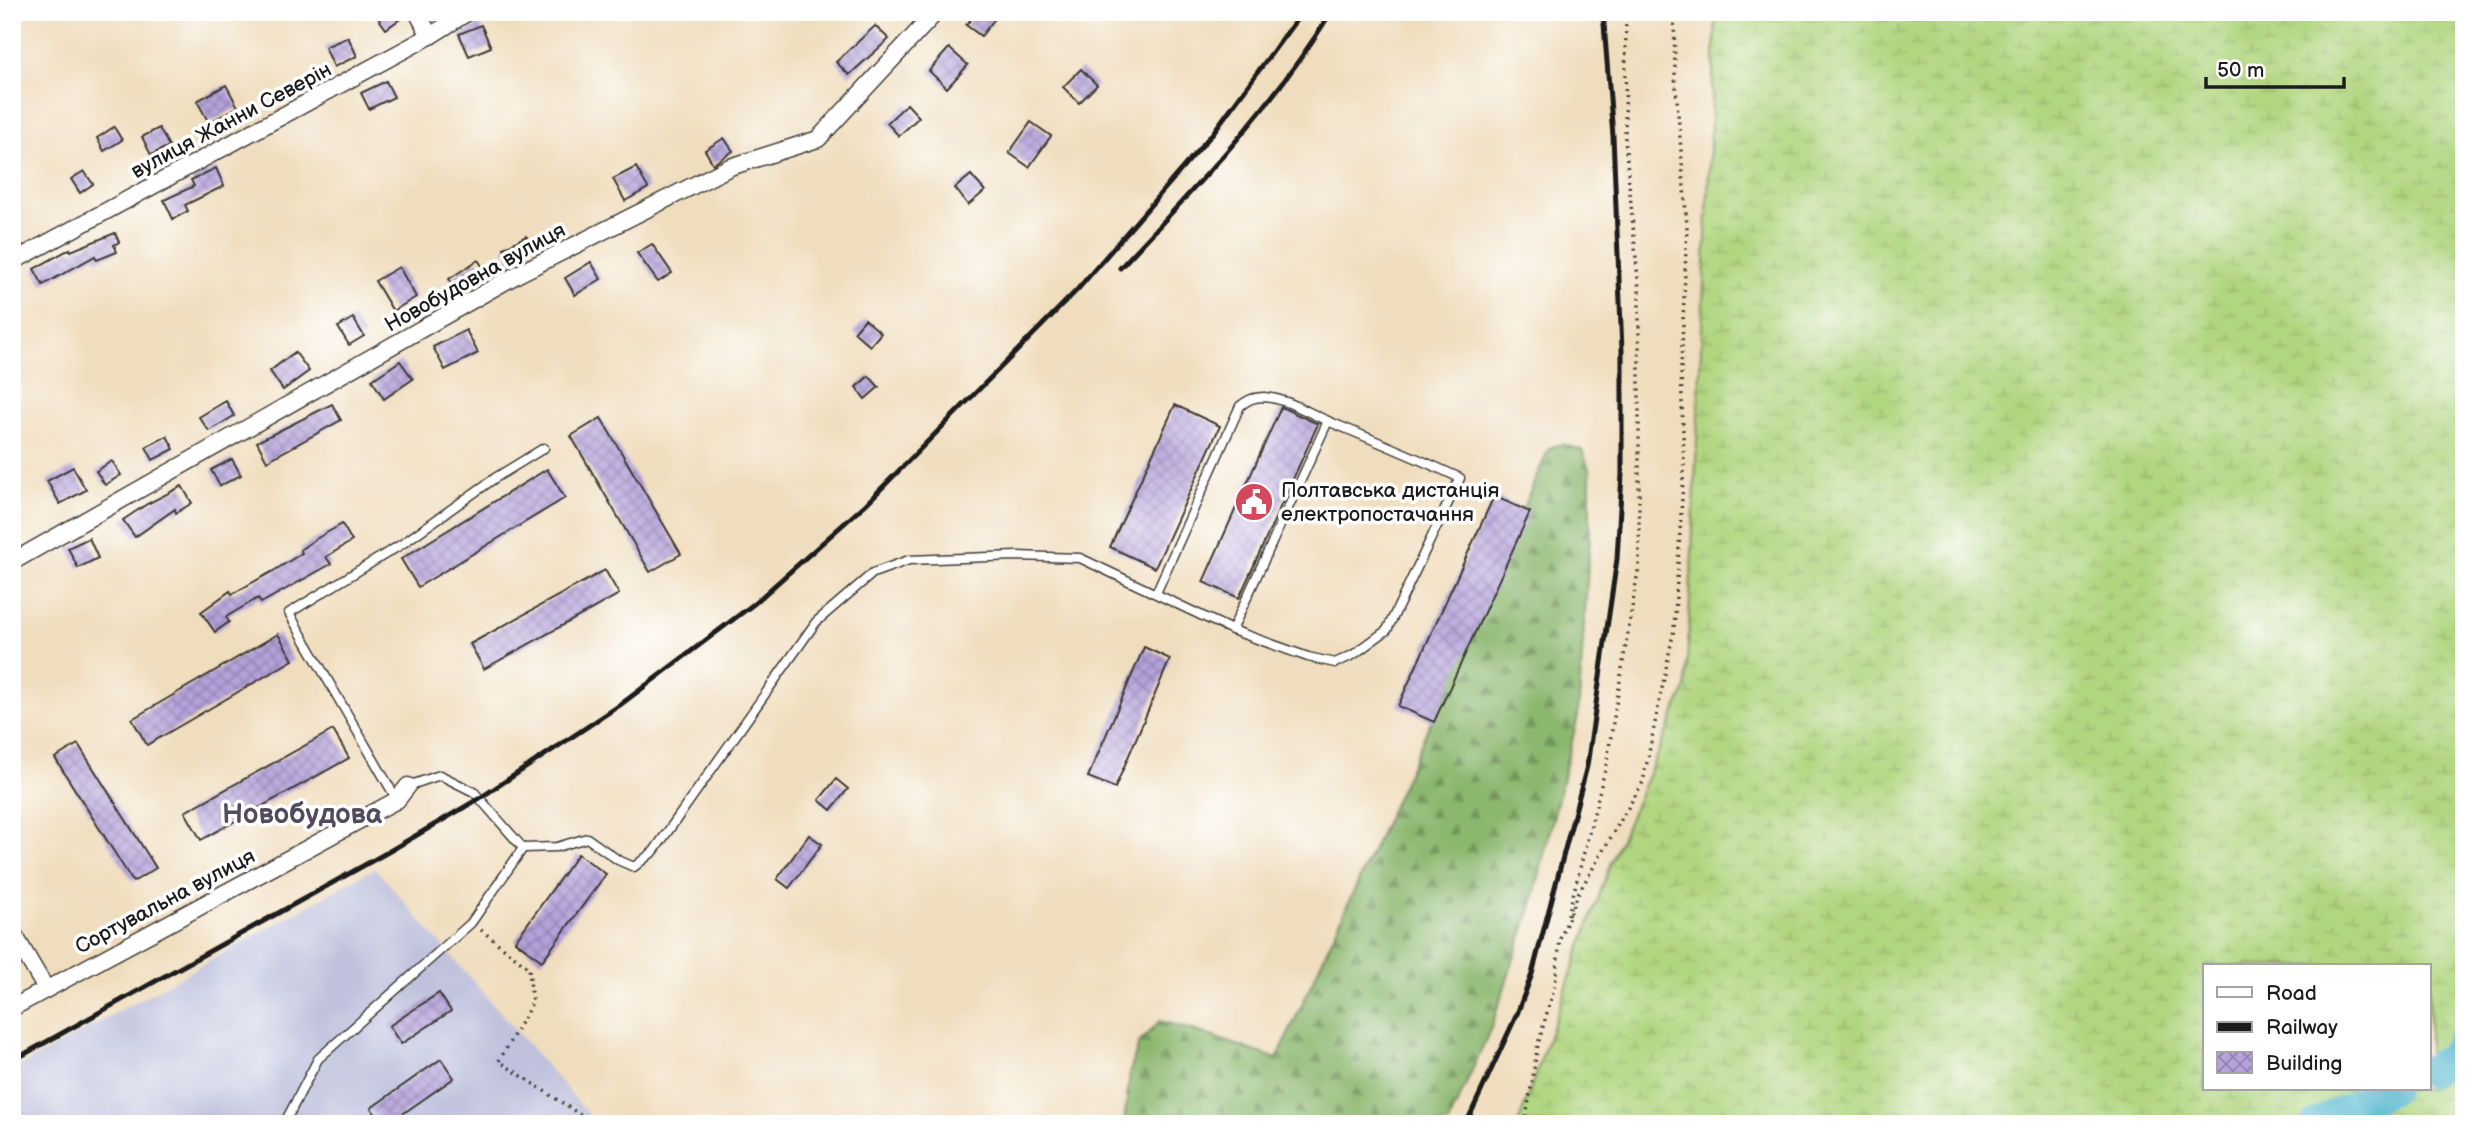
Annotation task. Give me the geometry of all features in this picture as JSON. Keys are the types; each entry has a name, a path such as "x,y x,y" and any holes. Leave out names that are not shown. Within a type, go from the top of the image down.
{"street":[{"path":"417,12 430,36"},
{"name":"вулиця Жанни Северін","path":"12,262 430,36 468,12"},
{"name":"Новобудовна вулиця","path":"12,562 518,275 730,167 818,139 936,12"},
{"name":"Сортувальна вулиця","path":"12,1007 397,800 408,786"},
{"path":"12,932 46,989"}],"lane":[{"path":"523,848 557,847 587,838 618,860 634,867 654,851 816,622 873,573 909,560 1016,556 1080,558 1232,630 1308,657 1335,663 1353,655 1387,630 1460,478 1294,404 1265,397 1250,398 1240,407 1156,593"},
{"path":"1232,630 1328,421"},
{"path":"397,800 289,613 402,544 495,478 544,448"},
{"path":"408,786 440,775 474,792 523,848"},
{"path":"284,1124 318,1059 471,923 523,848"}],"path":[{"path":"1563,935 1606,766 1639,565 1639,290 1625,140 1626,12"},
{"path":"1525,1124 1538,1044 1555,985 1558,944 1579,892 1643,782 1674,629 1684,465 1681,369 1687,226 1675,75 1674,12"},
{"path":"471,923 529,968 532,1003 499,1061 594,1124"}],"shaded area":[{"path":"375,868 597,1124 12,1124 12,1071"}],"green space":[{"path":"1716,12 2464,12 2464,1110 2444,1124 1518,1124 1611,862 1686,687"},
{"path":"1561,444 1582,450 1590,472 1590,536 1578,716 1531,908 1491,1028 1448,1124 1124,1124 1130,1072 1139,1043 1160,1021 1277,1059 1417,753 1549,448"}],"building":[{"path":"374,12 407,12 407,14 386,29"},
{"path":"977,12 1000,12 981,36 966,25"},
{"path":"481,25 491,47 469,56 459,34"},
{"path":"875,26 889,39 849,75 836,62"},
{"path":"348,37 357,56 334,67 325,47"},
{"path":"949,48 968,65 947,88 929,71"},
{"path":"1081,69 1097,85 1079,103 1063,87"},
{"path":"386,81 394,97 369,109 361,93"},
{"path":"226,85 238,107 209,123 197,101"},
{"path":"907,104 919,117 899,136 887,123"},
{"path":"1031,122 1051,136 1029,167 1009,153"},
{"path":"114,127 122,140 104,151 97,138"},
{"path":"159,128 169,146 151,155 142,137"},
{"path":"724,138 733,151 713,164 705,150"},
{"path":"636,167 648,188 625,201 613,179"},
{"path":"216,168 224,186 185,205 188,211 173,219 164,200 194,186 191,180"},
{"path":"84,171 93,184 80,193 71,179"},
{"path":"971,175 985,191 968,205 955,188"},
{"path":"115,233 119,242 114,245 117,252 97,260 95,256 43,285 34,269 70,249 71,251"},
{"path":"526,236 533,249 511,261 504,248"},
{"path":"652,244 672,273 658,282 637,253"},
{"path":"478,260 489,276 459,295 449,279"},
{"path":"591,262 601,279 575,295 565,278"},
{"path":"399,267 416,297 393,311 375,281"},
{"path":"353,318 364,336 349,345 338,327"},
{"path":"865,319 881,333 870,346 854,332"},
{"path":"466,330 478,353 445,370 433,347"},
{"path":"295,352 309,371 283,390 270,371"},
{"path":"400,361 413,379 384,399 372,380"},
{"path":"869,376 879,387 865,399 856,387"},
{"path":"226,401 234,416 209,431 199,417"},
{"path":"332,404 341,420 267,461 257,442"},
{"path":"1175,405 1220,426 1155,568 1110,547"},
{"path":"1281,407 1318,424 1239,598 1203,582"},
{"path":"601,418 681,554 650,572 571,436"},
{"path":"167,436 174,449 153,460 146,447"},
{"path":"232,459 241,475 220,486 211,470"},
{"path":"112,461 121,475 105,485 96,471"},
{"path":"73,467 86,490 60,504 47,481"},
{"path":"547,469 565,498 418,587 401,559"},
{"path":"182,486 192,503 176,513 175,509 135,537 123,520"},
{"path":"1494,496 1530,512 1434,722 1398,706"},
{"path":"342,524 352,541 326,557 331,564 261,603 258,598 226,617 229,622 215,632 201,612 230,591 232,594 275,570 302,553 300,550 314,540"},
{"path":"89,538 98,558 78,568 68,548"},
{"path":"605,570 619,594 484,669 470,644"},
{"path":"278,634 293,660 147,745 132,719"},
{"path":"1144,647 1170,659 1115,788 1088,777"},
{"path":"333,730 349,758 201,840 185,812"},
{"path":"78,744 156,868 133,882 55,758"},
{"path":"836,779 848,789 831,810 819,800"},
{"path":"809,835 822,844 789,888 777,879"},
{"path":"578,854 606,874 542,961 515,941"},
{"path":"439,993 451,1011 401,1044 389,1026"},
{"path":"441,1059 454,1078 388,1124 382,1124 371,1108"}],"waterway":[{"path":"2430,1070 2451,1060 2464,1040"},
{"path":"2318,1124 2388,1090"}],"railway":[{"path":"12,1061 480,798 620,705 755,603 866,504 1077,290 1212,134 1302,12"},
{"path":"1120,268 1259,113 1331,12"},
{"path":"1466,1124 1517,1014 1532,974 1587,766 1617,559 1622,474 1622,350 1613,136 1603,12"}],"place":[{"name":"Полтавська дистанція електропостачання","path":"1254,502"}],"district":[{"name":"Новобудова","path":"302,813"}]}
